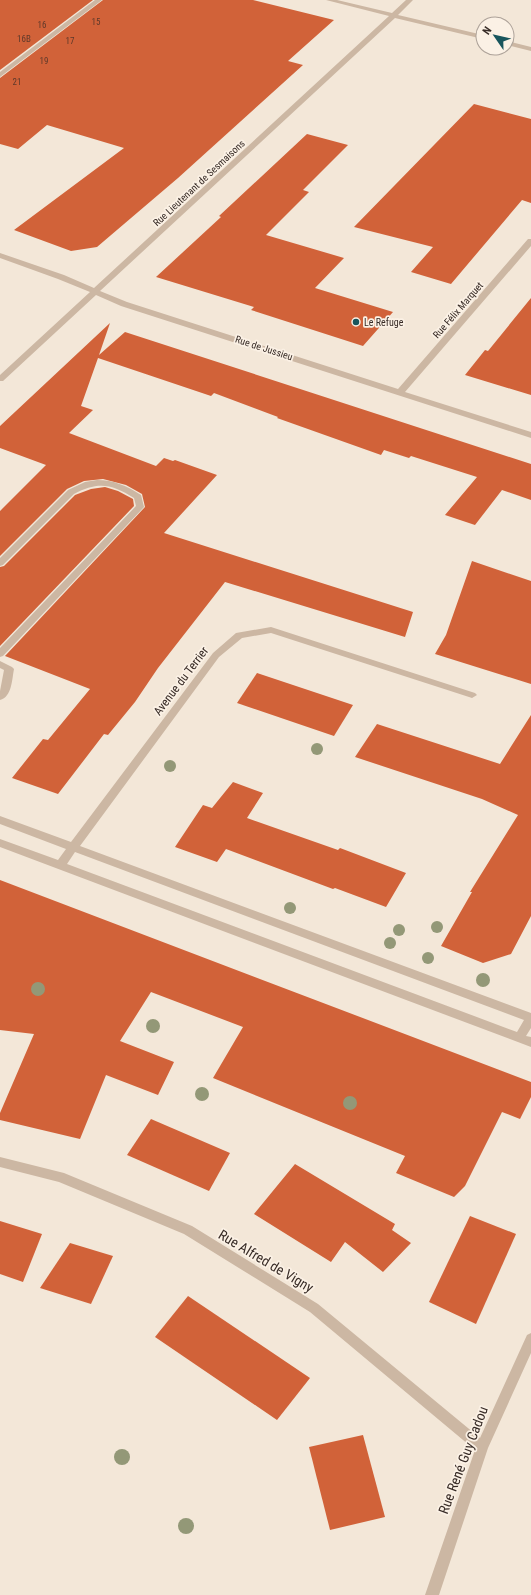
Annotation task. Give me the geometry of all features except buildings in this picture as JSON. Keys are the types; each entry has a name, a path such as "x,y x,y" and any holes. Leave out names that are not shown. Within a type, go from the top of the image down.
{"street":[{"path":"0,76 99,0"},
{"path":"329,0 475,35"},
{"name":"Rue Lieutenant de Sesmaisons","path":"0,379 410,0"},
{"path":"515,45 531,48"},
{"name":"Rue Félix Marquet","path":"400,392 531,241"},
{"name":"Rue de Jussieu","path":"0,255 124,304 531,435"},
{"path":"0,563 71,492 82,485 98,482 124,487 138,497 140,507 0,654"},
{"name":"Avenue du Terrier","path":"60,865 216,655 239,635 271,630 472,695"},
{"path":"0,664 9,669 5,691 0,697"},
{"path":"0,820 531,1018 519,1038"},
{"path":"0,843 531,1042"},
{"name":"Rue Alfred de Vigny","path":"0,1162 60,1177 188,1230 314,1308 482,1448"},
{"name":"Rue René Guy Cadou","path":"432,1595 482,1448 531,1339"}],"place":[{"name":"Le Refuge","path":"356,322"}]}
